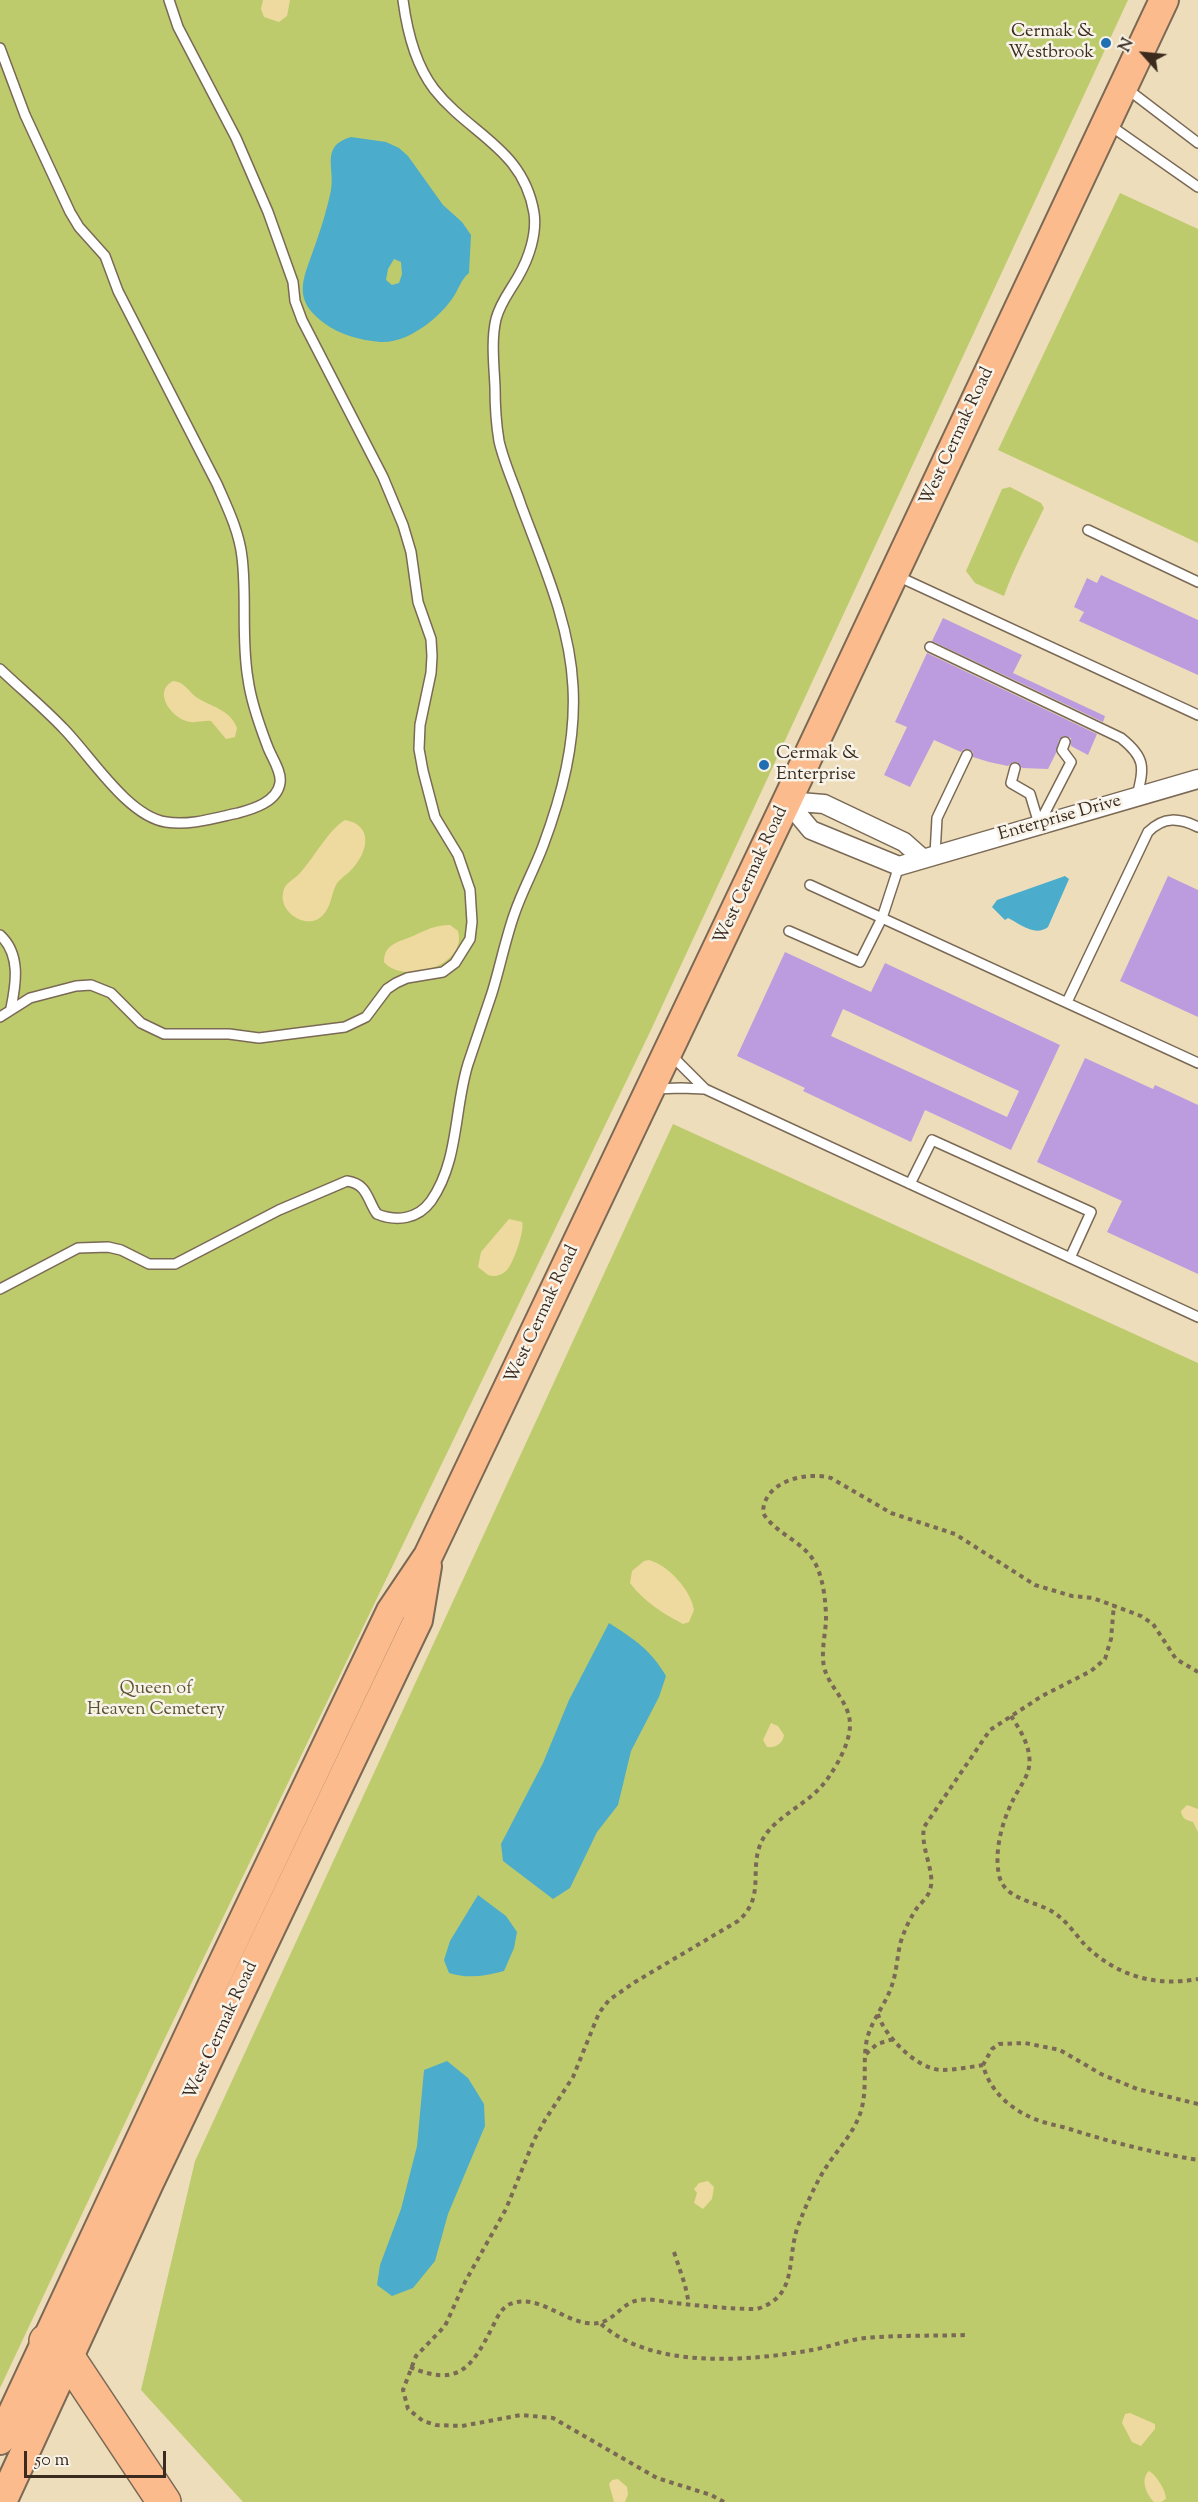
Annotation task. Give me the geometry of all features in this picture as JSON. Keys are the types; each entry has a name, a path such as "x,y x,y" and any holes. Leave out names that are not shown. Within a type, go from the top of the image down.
{"highway":[{"path":"58,2350 164,2502"}],"main road":[{"name":"West Cermak Road","path":"0,2440 58,2350 149,2183 418,1620 428,1556 1164,0"},
{"name":"West Cermak Road","path":"2,2502 58,2350"}],"street":[{"name":"Enterprise Drive","path":"899,866 1198,779"},
{"path":"787,801 824,804 928,856"},
{"path":"787,801 811,830 899,866"}],"lane":[{"path":"0,1017 30,998 76,986 91,985 111,993 141,1023 164,1034 229,1034 259,1038 345,1027 366,1017 387,989 396,983 407,978 443,972 455,963 470,939 472,907 467,881 458,855 435,818 419,749 420,725 431,674 431,639 418,602 411,552 403,525 383,477 302,320 295,301 293,282 268,212 236,138 178,27 169,0"},
{"path":"0,1289 78,1248 108,1247 121,1250 149,1264 175,1264 279,1210 347,1181 356,1182 363,1188 377,1214 389,1219 404,1219 429,1204 447,1166 467,1068 513,915 542,850 563,783 574,715 573,683 568,650 554,592 505,460 497,420 494,338 496,319 506,294 519,276 532,245 535,229 530,197 524,178 514,163 443,99 424,73 409,32 404,0"},
{"path":"0,48 25,115 70,212 79,227 105,256 118,291 217,484 230,515 242,554 244,652 248,681 262,733 279,773 279,788 267,802 254,809 181,823 164,822 137,808 110,784 63,728 0,669"},
{"path":"1123,85 1198,143"},
{"path":"1106,123 1198,187"},
{"path":"1088,531 1198,582"},
{"path":"894,575 1198,715"},
{"path":"930,647 1121,738 1136,750 1143,770 1137,797"},
{"path":"1040,824 1071,762 1062,750 1065,742"},
{"path":"928,856 937,818 967,755"},
{"path":"1015,768 1011,783 1030,794 1040,824"},
{"path":"1067,1002 1148,832 1156,824 1177,819 1198,827"},
{"path":"789,931 860,962 882,918 899,866"},
{"path":"810,885 1198,1062"},
{"path":"0,935 12,954 16,971 11,1008"},
{"path":"668,1052 705,1089 1198,1317"},
{"path":"650,1090 705,1089"},
{"path":"910,1184 932,1140 1091,1212 1070,1258"}],"path":[{"path":"724,2502 711,2495 657,2478 553,2418 521,2415 462,2426 447,2426 423,2421 408,2409 404,2401 403,2390 416,2356 445,2326 465,2282 506,2209 539,2130 573,2077 599,2013 609,2000 635,1982 746,1914 754,1899 757,1857 764,1837 771,1828 812,1798 830,1775 842,1753 850,1725 848,1712 830,1682 824,1665 826,1620 823,1586 817,1567 810,1555 763,1513 766,1498 786,1481 801,1476 809,1474 831,1478 891,1513 955,1534 1035,1585 1053,1592 1093,1598 1141,1616 1153,1624 1176,1659 1198,1672"},
{"path":"410,2367 440,2376 449,2375 467,2366 483,2346 504,2307 518,2302 541,2305 586,2323 601,2324 638,2300 757,2309 768,2306 781,2295 787,2285 797,2229 804,2211 823,2172 851,2133 861,2110 867,2040 892,1987 901,1941 908,1924 930,1890 931,1881 922,1837 924,1827 990,1731 1042,1696 1090,1671 1105,1659 1111,1639 1114,1605"},
{"path":"1011,1716 1026,1742 1029,1765 1027,1775 1013,1800 1001,1833 998,1866 1005,1888 1014,1895 1062,1918 1091,1950 1121,1972 1140,1979 1159,1982 1183,1982 1198,1979"},
{"path":"878,2013 885,2031 922,2065 942,2070 984,2065"},
{"path":"865,2055 877,2044 893,2039"},
{"path":"1198,2104 1137,2089 1101,2074 1060,2050 1025,2043 999,2044 992,2049 984,2065 986,2077 1000,2096 1041,2121 1147,2152 1198,2160"},
{"path":"674,2252 689,2304"},
{"path":"601,2324 616,2337 659,2352 710,2360 740,2359 813,2350 863,2338 965,2335"}],"green space":[{"name":"Queen of Heaven Cemetery","path":"0,0 1128,0 650,1032 165,2038 0,2388"},
{"path":"1120,193 1198,229 1198,543 998,450"},
{"path":"1010,487 1041,503 1044,508 1004,596 975,583 966,571 1002,489"},
{"path":"673,1124 1198,1363 1198,2502 243,2502 141,2390 195,2161"}],"sand":[{"path":"263,0 290,0 287,16 279,22 264,17 261,9"},
{"path":"173,681 181,683 196,697 225,712 237,728 235,737 226,739 211,721 189,722 174,714 164,697 167,685"},
{"path":"345,820 361,827 364,833 362,855 352,869 337,883 323,915 317,920 310,921 296,918 286,908 283,901 283,893 287,884 305,867 333,830"},
{"path":"450,925 458,931 458,943 453,954 444,962 418,972 405,972 393,969 384,962 387,951 394,944 431,928"},
{"path":"509,1219 522,1222 522,1232 515,1255 504,1273 497,1276 488,1275 478,1267 481,1252"},
{"path":"649,1560 664,1567 678,1579 688,1594 694,1610 689,1622 683,1624 661,1611 641,1596 630,1583 632,1571 644,1561"},
{"path":"771,1723 778,1726 784,1735 778,1745 767,1747 763,1740"},
{"path":"1187,1805 1198,1809 1198,1832 1193,1822 1182,1816 1181,1811"},
{"path":"708,2181 714,2187 712,2199 703,2209 694,2203 697,2193 694,2189 699,2183"},
{"path":"1130,2413 1155,2424 1155,2429 1141,2446 1132,2442 1122,2423 1125,2414"},
{"path":"1149,2471 1164,2491 1166,2499 1161,2502 1154,2502 1147,2491 1145,2478"},
{"path":"618,2479 627,2487 628,2494 625,2502 614,2502 609,2484 612,2480"}],"water":[{"path":"351,137 386,142 399,148 408,156 443,205 462,222 471,235 469,273 446,307 420,329 390,342 343,334 314,315 304,298 303,281 331,190 332,152 341,141","holes":["394,259 401,262 402,274 399,283 392,285 386,280 388,269"]},
{"path":"1065,876 1069,879 1048,927 1043,930 1033,930 1008,918 1005,920 992,907 997,900"},
{"path":"609,1623 641,1646 666,1676 659,1697 631,1751 618,1805 597,1832 570,1888 553,1899 503,1861 501,1844 543,1763 569,1700"},
{"path":"478,1895 506,1916 517,1932 514,1948 504,1971 477,1976 449,1973 444,1960 450,1941"},
{"path":"447,2061 468,2078 484,2104 485,2126 448,2214 435,2261 413,2288 392,2296 377,2285 380,2265 401,2209 417,2146 424,2070"}],"building":[{"path":"1101,575 1198,620 1198,675 1079,621 1084,612 1074,607 1087,578 1097,583"},
{"path":"943,618 1022,655 1013,673 1105,716 1103,722 932,641"},
{"path":"927,653 1097,734 1088,755 1071,746 1071,738 1063,736 1059,740 1056,753 1048,769 1022,768 1017,762 1008,766 973,757 973,752 969,749 961,752 934,740 910,787 884,775 907,727 895,722"},
{"path":"1168,876 1198,890 1198,1017 1120,981"},
{"path":"785,952 871,992 885,963 1060,1045 1011,1150 925,1110 911,1142 803,1091 805,1088 737,1056","holes":["843,1009 1019,1091 1007,1117 831,1036"]},
{"path":"1085,1058 1153,1089 1155,1085 1198,1105 1198,1274 1107,1232 1122,1201 1037,1162"}],"place":[{"name":"Cermak & Westbrook","path":"1106,43"},
{"name":"Cermak & Enterprise","path":"764,765"}]}
